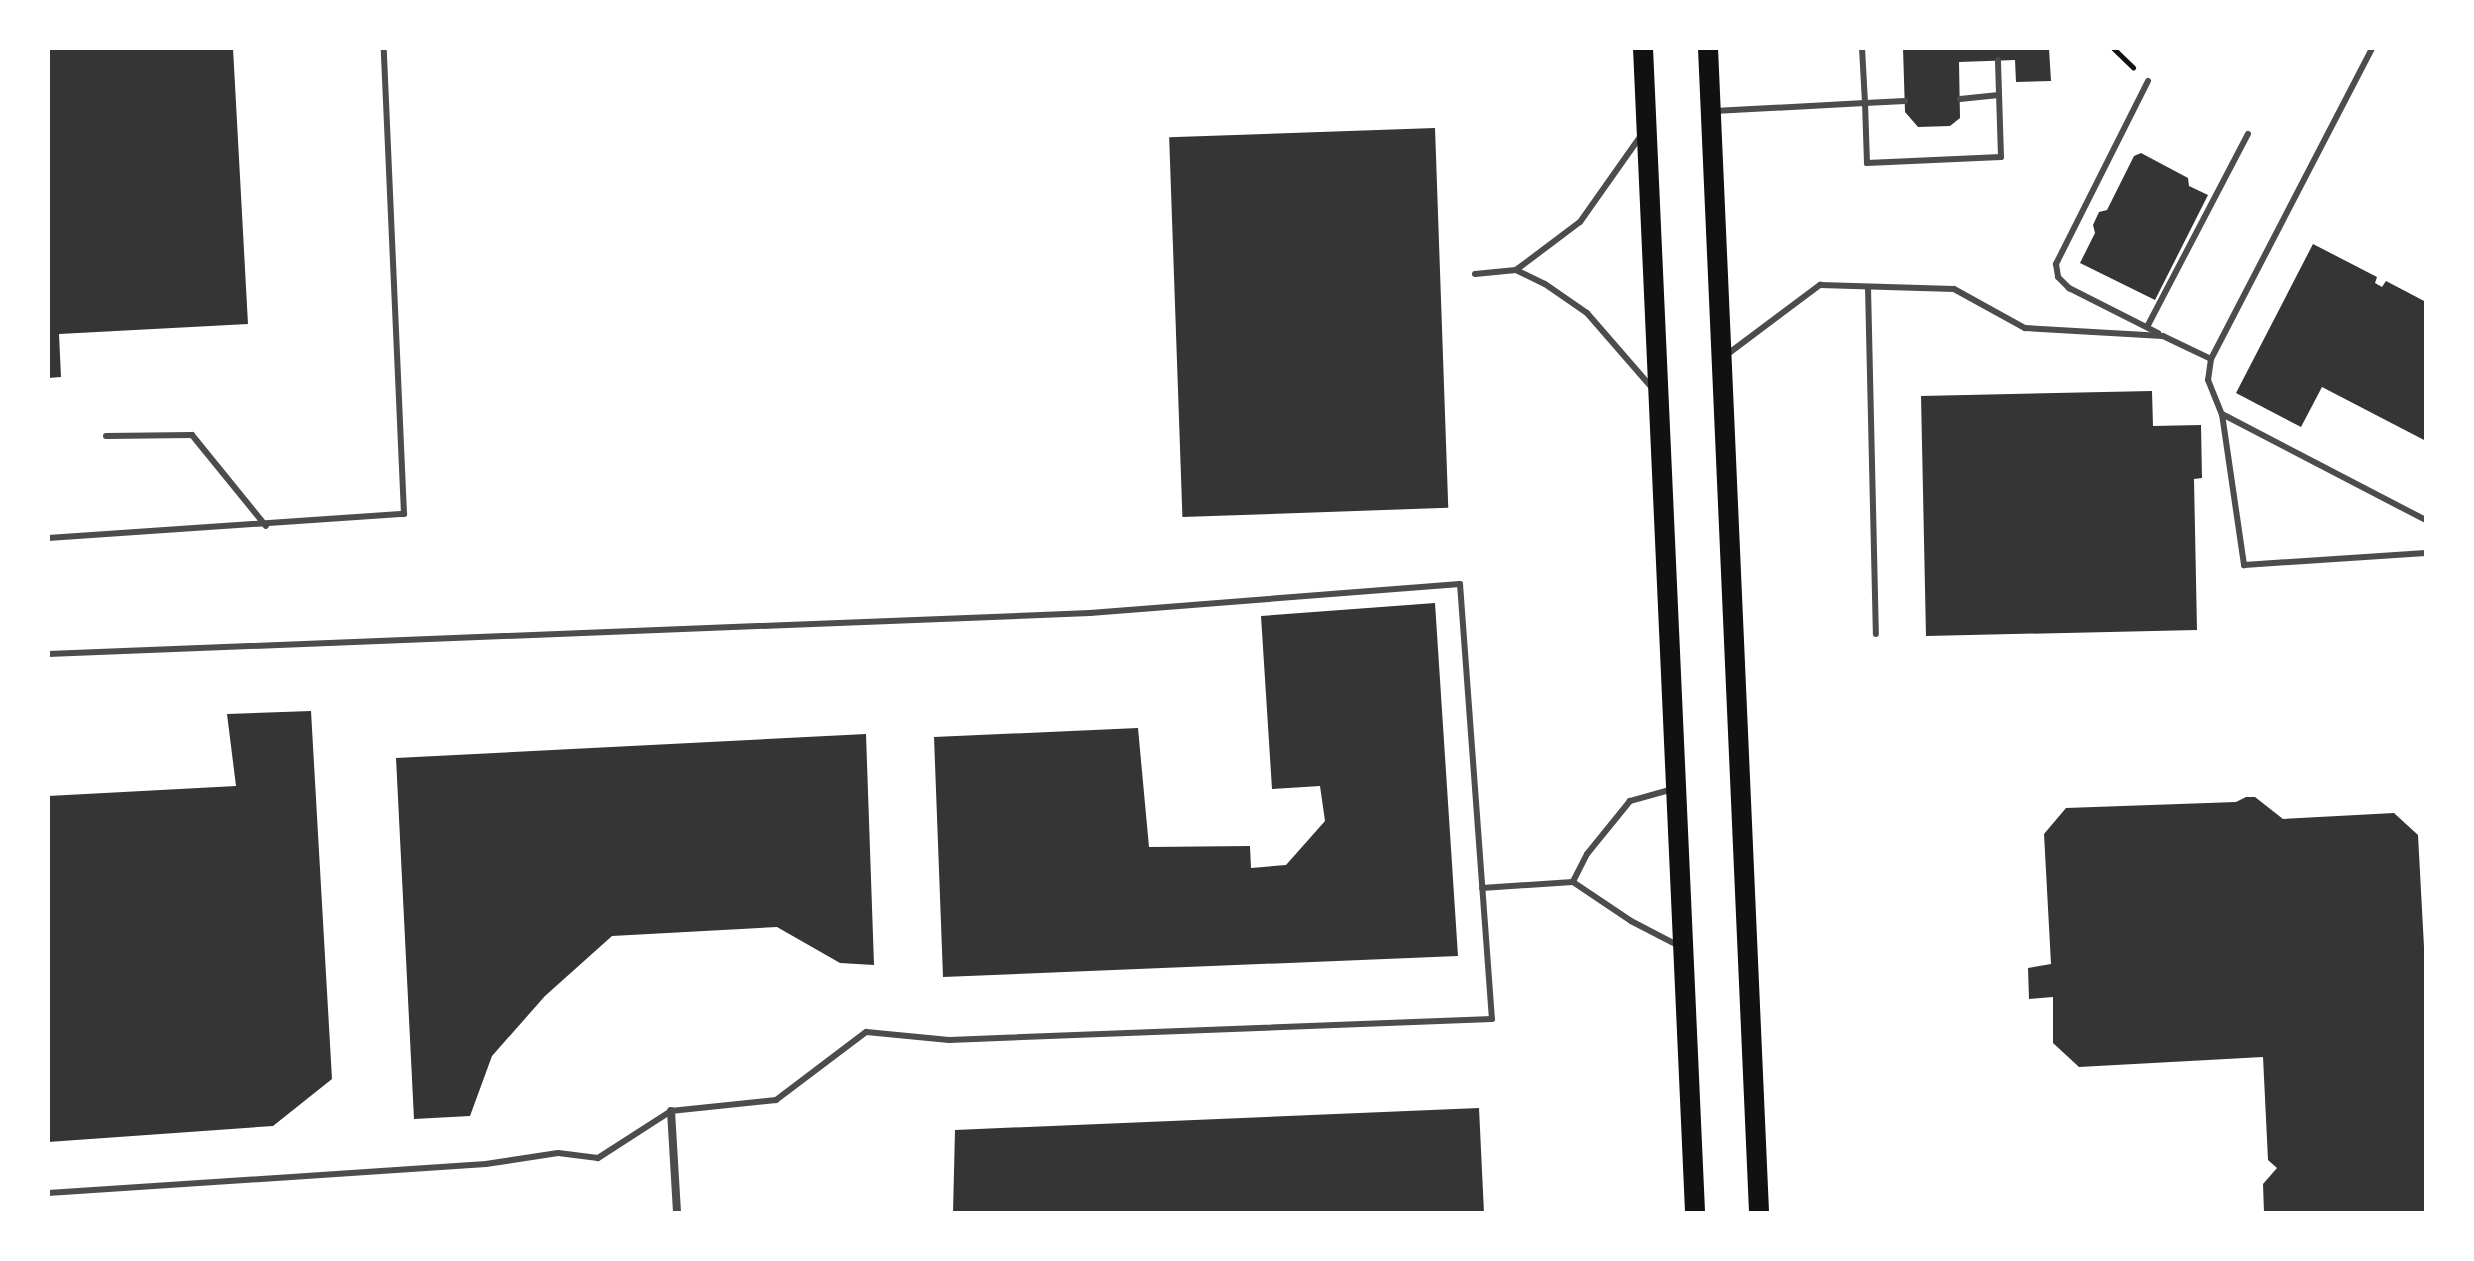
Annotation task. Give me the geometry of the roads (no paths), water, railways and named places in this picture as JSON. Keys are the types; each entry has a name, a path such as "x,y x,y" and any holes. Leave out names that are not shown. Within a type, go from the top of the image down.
{"main road":[{"path":"1643,48 1695,1213"},
{"path":"1708,48 1759,1213"}],"street":[{"path":"671,1111 677,1213"}],"lane":[{"path":"48,538 266,526 404,514 384,48"},
{"path":"1862,48 1867,163 2001,157 1998,60"},
{"path":"2372,48 2211,359 2208,380 2222,414 2244,565 2426,553"},
{"path":"2148,81 2056,264 2058,277 2069,288 2211,359"},
{"path":"1960,99 1999,95"},
{"path":"1711,111 1905,101"},
{"path":"1475,274 1516,270 1580,222 1646,127"},
{"path":"2147,327 2248,134"},
{"path":"1516,270 1545,284 1587,313 1658,394"},
{"path":"1722,358 1820,285 1954,289 2025,328 2163,336"},
{"path":"1868,287 1876,634"},
{"path":"2222,414 2426,520"},
{"path":"106,436 192,435 266,526"},
{"path":"48,654 1090,613 1460,584 1492,1019 949,1040 866,1032 776,1100 671,1111 598,1158 558,1153 486,1164 48,1193"},
{"path":"1573,882 1587,854 1630,801 1676,788"},
{"path":"1482,888 1573,882 1631,921 1684,948"}]}
